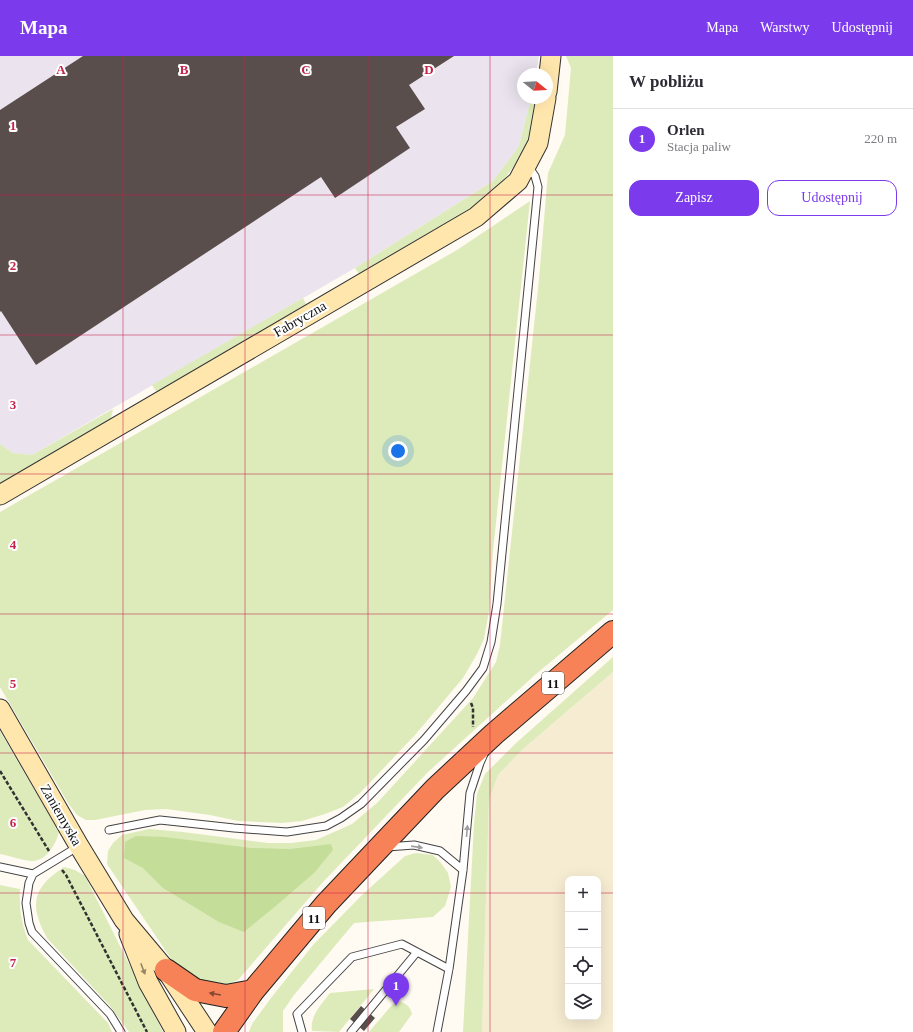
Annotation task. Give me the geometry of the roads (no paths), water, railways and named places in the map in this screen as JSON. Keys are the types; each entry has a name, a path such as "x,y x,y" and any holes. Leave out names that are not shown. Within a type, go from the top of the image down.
{"highway":[{"name":"11","path":"224,1032 253,991 326,904 435,789 494,734 613,632"},
{"path":"166,970 195,990 226,996 253,991"}],"street":[{"path":"550,68 551,56"},
{"name":"Fabryczna","path":"0,495 476,217 518,181 538,143 545,104"},
{"name":"Zaniemyska","path":"0,709 79,846 124,920 166,970 207,1032"},
{"name":"Zaniemyska","path":"124,920 148,982 176,1032"}],"lane":[{"path":"109,830 160,820 287,832 326,826 341,818 361,804 424,740 466,691 483,668 491,642 497,604 538,187 527,164"},
{"path":"437,1032 449,969 463,870 470,793 480,763 494,734"},
{"path":"378,848 414,845 440,851 463,870"},
{"path":"0,867 32,874 79,846"},
{"path":"32,874 26,903 32,932 110,1014 121,1032"},
{"path":"302,1032 297,1014 352,957 402,944 449,969"},
{"path":"351,1032 417,952"}],"place":[{"name":"Orlen","path":"396,1006"}]}
